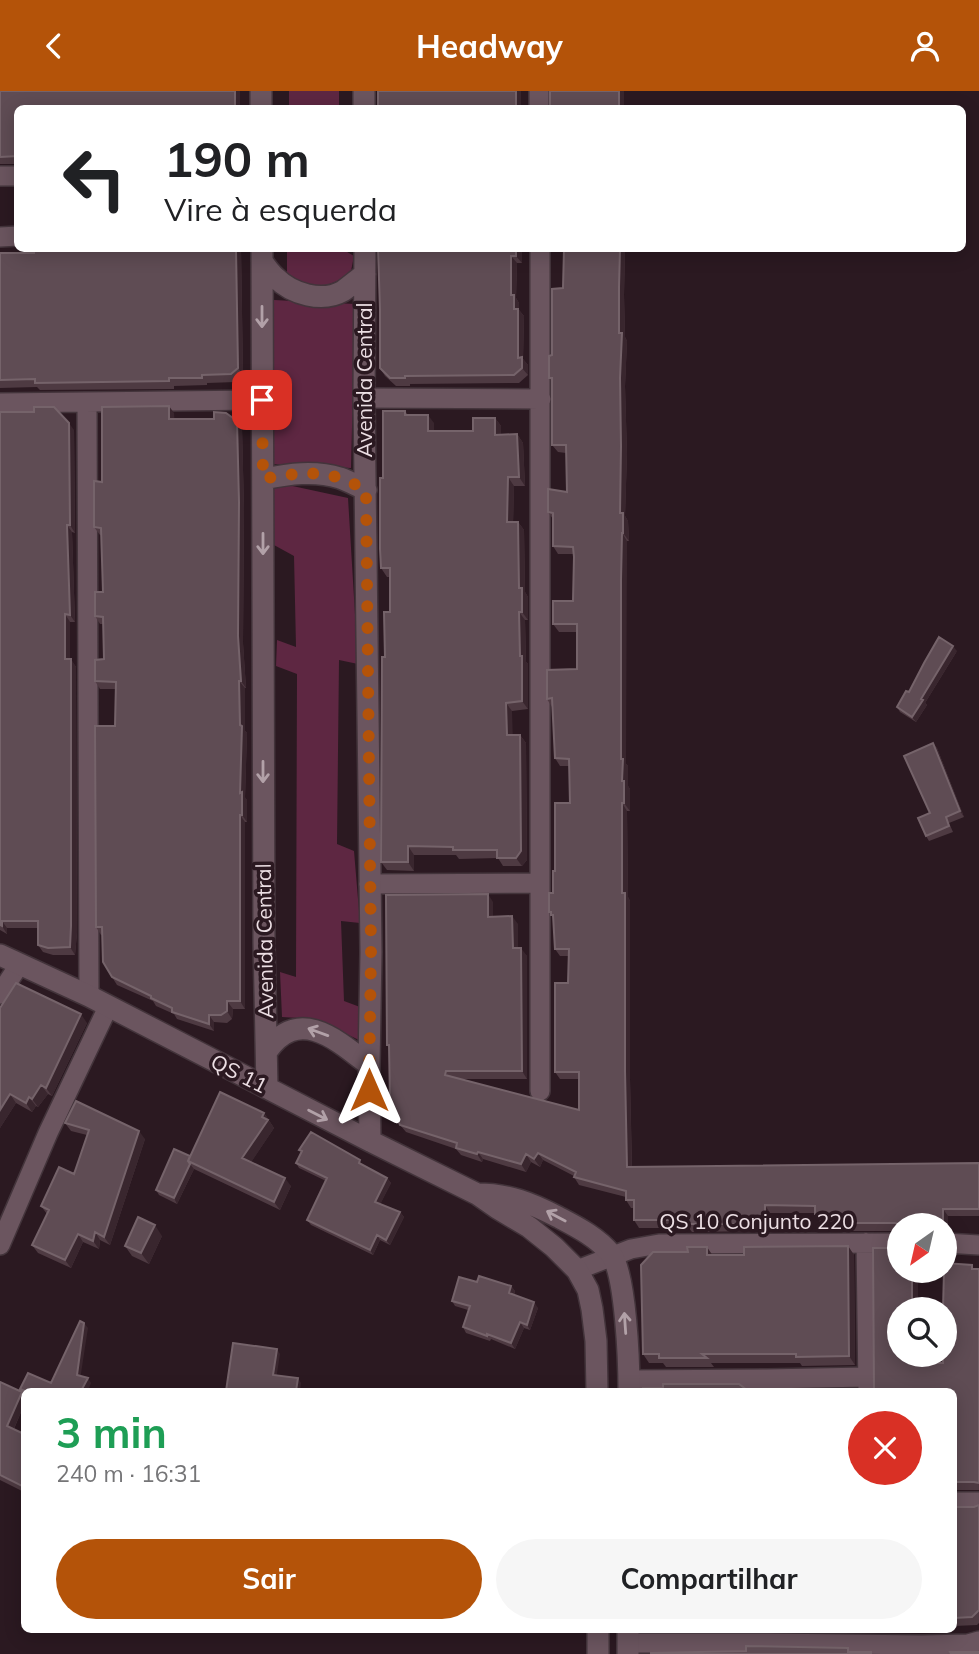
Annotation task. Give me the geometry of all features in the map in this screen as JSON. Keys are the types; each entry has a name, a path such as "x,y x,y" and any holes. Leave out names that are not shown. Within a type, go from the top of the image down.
{"street":[{"name":"Avenida Central","path":"365,252 370,1141"},
{"path":"540,252 540,1091"},
{"name":"Avenida Central","path":"262,255 264,944 267,1088"},
{"path":"262,255 274,278 304,295 324,296 341,292 365,274"},
{"path":"364,398 541,399"},
{"path":"0,403 262,400"},
{"path":"0,1245 48,1133 98,1002 87,403"},
{"path":"263,479 293,473 315,473 341,478 366,489"},
{"path":"369,884 539,883"},
{"path":"0,994 9,960"},
{"name":"QS 11","path":"9,960 98,1002 477,1194 529,1227 578,1270"},
{"path":"267,1051 282,1035 295,1029 309,1028 340,1042 369,1065"},
{"name":"QS 11","path":"477,1194 511,1196 546,1211 583,1231 612,1255"},
{"name":"QS 10 Conjunto 220","path":"578,1270 612,1255 659,1244 887,1243"},
{"path":"612,1255 622,1294 629,1386 868,1384 866,1244"},
{"path":"957,1244 979,1245"},
{"path":"578,1270 588,1290 592,1309 597,1388"},
{"path":"957,1502 979,1502"},
{"path":"598,1633 598,1654"},
{"path":"628,1642 767,1636 922,1650 974,1643"}],"shaded area":[{"path":"289,91 339,91 339,105 289,105"},
{"path":"287,252 347,252 354,256 350,276 317,289 287,277"},
{"path":"274,300 355,304 351,468 272,464"},
{"path":"274,482 348,498 358,664 339,660 337,844 354,851 360,923 341,921 344,1001 360,1007 359,1040 315,1019 282,1017 280,972 296,977 297,674 276,666 277,640 296,647 294,556 274,545"}],"building":[{"path":"0,91 235,91 235,105 14,105 14,156 0,157"},
{"path":"378,91 516,91 516,105 378,105"},
{"path":"550,91 619,91 619,105 550,105"},
{"path":"236,252 238,368 231,374 202,375 202,378 169,378 169,381 35,383 35,379 0,380 0,253"},
{"path":"378,252 516,252 516,256 511,256 511,295 514,295 514,309 518,309 518,358 522,357 522,368 514,375 390,378 380,368"},
{"path":"564,252 620,252 620,513 623,513 621,759 624,781 622,893 625,893 627,1167 979,1163 979,1209 943,1209 943,1213 887,1213 887,1223 840,1223 840,1213 815,1214 815,1206 765,1205 765,1224 687,1224 686,1220 634,1220 634,1200 626,1200 626,1191 574,1177 576,1172 538,1153 534,1159 526,1154 521,1164 456,1148 457,1143 400,1125 390,1102 386,895 488,894 488,917 512,916 513,948 521,948 522,1071 446,1071 445,1075 579,1110 579,1072 555,1072 555,983 568,983 569,949 555,949 553,915 549,912 549,893 553,893 555,871 555,803 570,803 569,759 555,758 552,698 547,699 547,670 577,669 577,624 553,624 553,601 573,601 574,557 573,547 553,546 553,513 548,512 548,489 567,492 566,445 552,445 552,378 549,378 549,356 552,355 552,289 563,288"},
{"path":"169,406 169,419 214,419 214,412 226,413 237,421 238,636 242,726 240,1001 227,1001 227,1011 221,1015 209,1015 209,1024 172,1012 172,1008 112,977 103,962 102,927 96,927 95,726 115,726 116,682 95,681 95,660 104,659 103,617 95,616 95,592 103,592 101,528 94,527 94,481 102,482 102,407"},
{"path":"34,407 54,407 69,423 70,525 67,525 70,615 65,614 65,659 71,659 70,947 48,948 38,945 38,921 2,921 2,926 0,925 0,412 34,412"},
{"path":"383,411 428,415 428,431 473,431 473,418 495,418 495,435 517,434 519,477 508,477 507,522 518,522 519,588 522,588 522,612 519,612 522,701 506,703 507,735 520,735 521,851 516,858 497,858 497,850 408,846 408,862 381,862 382,657 385,657 384,612 390,612 390,568 381,568 380,549"},
{"path":"939,637 953,646 912,717 897,707 906,691 909,692"},
{"path":"933,743 960,811 946,817 949,826 926,836 918,818 930,813 904,756"},
{"path":"16,983 81,1014 46,1088 41,1085 26,1103 10,1094 0,1110 0,1008"},
{"path":"220,1092 264,1113 262,1117 268,1120 242,1158 285,1178 274,1202 188,1161"},
{"path":"76,1101 139,1131 104,1237 95,1232 93,1241 78,1234 65,1260 32,1245 49,1210 41,1206 59,1167 74,1174 89,1130 65,1123"},
{"path":"311,1132 387,1178 375,1202 400,1212 386,1240 377,1235 370,1250 307,1220 327,1178 296,1163 302,1151 299,1150"},
{"path":"174,1149 190,1156 190,1164 174,1198 156,1190"},
{"path":"138,1217 155,1225 141,1253 125,1246"},
{"path":"848,1246 849,1356 702,1354 707,1358 659,1358 659,1354 643,1354 641,1265 653,1252 688,1252 687,1247 707,1247 707,1255 744,1255 744,1247"},
{"path":"873,1248 887,1248 887,1283 912,1283 912,1297 887,1297 887,1367 957,1367 957,1297 943,1297 944,1283 957,1283 957,1264 972,1265 972,1269 979,1269 979,1483 957,1482 957,1388 874,1388"},
{"path":"479,1276 511,1286 509,1293 534,1302 527,1325 520,1322 511,1343 463,1327 470,1306 452,1301 459,1277 477,1282"},
{"path":"80,1321 84,1323 77,1375 88,1378 83,1388 20,1389 28,1373 51,1383"},
{"path":"233,1343 277,1349 273,1375 298,1378 296,1388 226,1388"},
{"path":"0,1382 21,1392 7,1426 21,1433 21,1486 0,1475"},
{"path":"663,1384 739,1384 744,1388 663,1388"},
{"path":"979,1505 979,1610 972,1617 957,1618 957,1507"},
{"path":"746,1646 848,1648 848,1652 871,1654 651,1654 746,1651"},
{"path":"950,1652 979,1652 979,1654 951,1654"}],"route":[{"path":"262,400 263,479 293,473 315,473 341,478 366,489 371,952 369,1090"}]}
